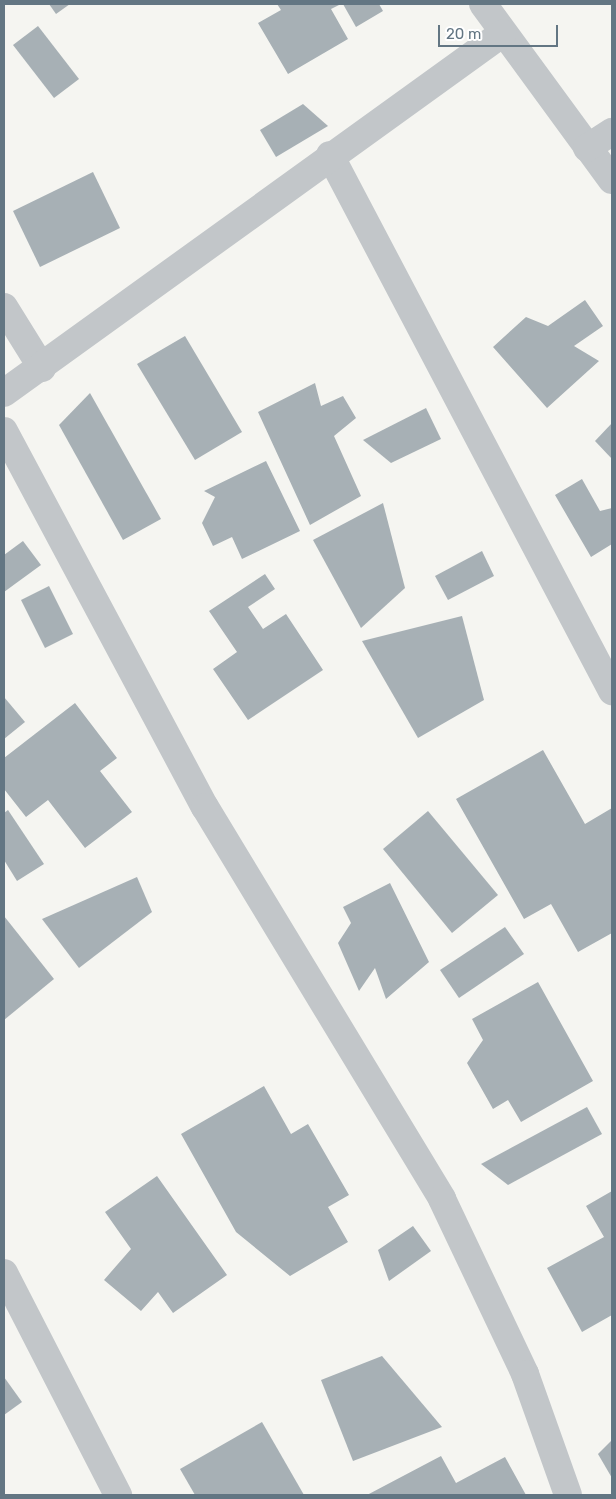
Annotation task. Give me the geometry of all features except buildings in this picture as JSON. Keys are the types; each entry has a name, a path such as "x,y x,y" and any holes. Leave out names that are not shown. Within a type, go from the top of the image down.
{"street":[{"path":"483,4 612,180"},
{"path":"4,393 42,368 330,155 503,33"},
{"path":"587,148 612,132"},
{"path":"330,155 612,691"},
{"path":"4,307 42,368"},
{"path":"4,431 205,807 442,1199 525,1374 568,1495"},
{"path":"4,1273 118,1495"}]}
